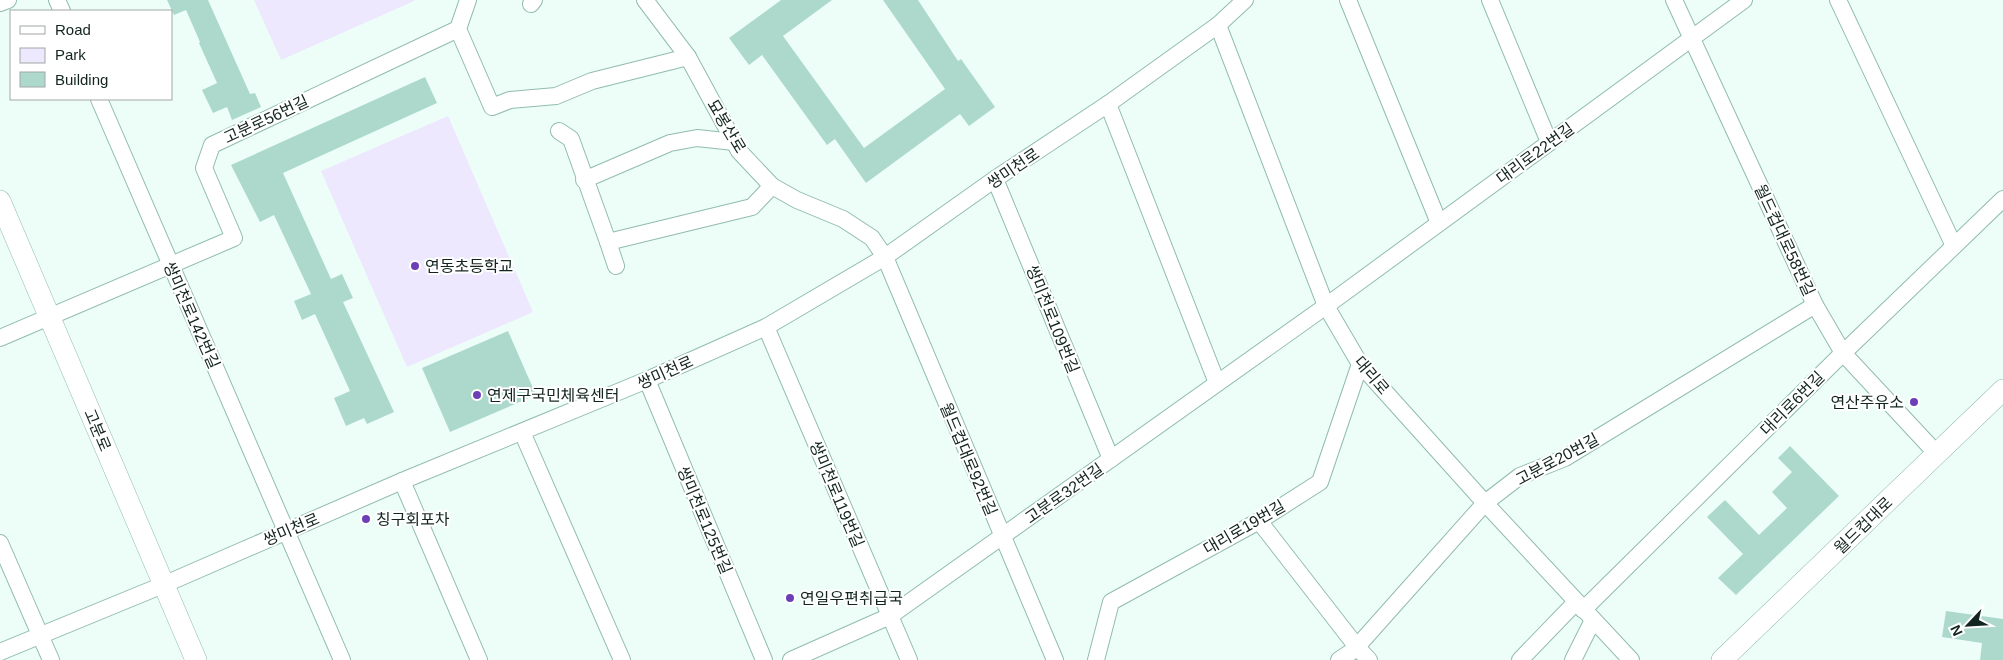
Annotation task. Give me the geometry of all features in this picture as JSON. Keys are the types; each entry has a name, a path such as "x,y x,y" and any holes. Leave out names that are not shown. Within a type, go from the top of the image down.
{"main road":[{"name":"고분로","path":"0,201 196,660"},
{"name":"월드컵대로","path":"1722,660 2003,390"}],"street":[{"path":"0,3 8,0"},
{"path":"468,0 458,29 492,107 510,100 556,96 592,80 688,57"},
{"name":"묘봉산로","path":"645,0 688,57 739,151 772,186 797,200 843,218 872,238 885,257"},
{"name":"쌍미천로","path":"0,652 766,328 885,257 995,179 1108,104 1218,24 1245,0"},
{"path":"1348,0 1439,223"},
{"path":"1490,0 1549,142"},
{"name":"월드컵대로58번길","path":"1674,0 1815,305 1843,353 1937,454"},
{"name":"대리로22번길","path":"1326,306 1744,0"},
{"path":"1838,0 1954,246"},
{"name":"대리로","path":"1218,24 1326,306 1360,364 1485,503 1631,660"},
{"name":"고분로56번길","path":"0,338 234,238 204,168 212,145 458,29"},
{"name":"쌍미천로142번길","path":"99,100 342,660"},
{"path":"1108,104 1217,383"},
{"path":"559,131 571,139 616,266"},
{"path":"584,180 670,143 697,138 734,142"},
{"name":"쌍미천로109번길","path":"995,179 1111,459"},
{"path":"608,242 752,207 772,186"},
{"name":"대리로6번길","path":"1520,660 1584,610 1843,353 2003,199"},
{"name":"월드컵대로92번길","path":"885,257 1055,660"},
{"name":"고분로20번길","path":"1339,660 1357,647 1485,503 1520,476 1564,458 1815,305"},
{"name":"고분로32번길","path":"791,660 890,616 1326,306"},
{"name":"쌍미천로119번길","path":"766,328 909,660"},
{"name":"대리로19번길","path":"1096,660 1111,602 1259,521 1320,482 1360,364"},
{"name":"쌍미천로125번길","path":"646,380 764,660"},
{"path":"522,432 622,660"},
{"path":"402,481 479,660"},
{"path":"1259,521 1369,660"},
{"path":"0,543 51,660"},
{"path":"1573,660 1584,610"}],"green space":[{"path":"254,0 414,0 414,1 281,60"},
{"path":"448,116 533,312 407,367 321,171"}],"building":[{"path":"167,0 208,0 250,94 255,93 261,107 232,120 227,107 213,113 202,90 217,83 186,10 174,15"},
{"path":"781,0 832,0 783,36 864,148 945,89 883,0 918,0 958,61 961,59 995,107 969,126 960,114 866,183 835,139 827,145 762,55 749,65 729,38"},
{"path":"425,77 437,103 283,173 331,279 342,274 353,298 343,302 394,412 367,424 364,418 346,426 334,398 350,391 315,314 302,320 294,301 311,294 274,215 260,222 231,165"},
{"path":"508,331 536,395 450,432 422,368"},
{"path":"1790,446 1839,496 1736,595 1718,578 1743,554 1707,517 1725,500 1759,535 1787,508 1772,492 1792,472 1778,458"},
{"path":"1946,611 2003,619 2003,660 1980,660 1982,643 1942,637"}],"place":[{"name":"연동초등학교","path":"415,266"},
{"name":"연제구국민체육센터","path":"477,395"},
{"name":"연산주유소","path":"1914,402"},
{"name":"칭구회포차","path":"366,519"},
{"name":"연일우편취급국","path":"790,598"}]}
